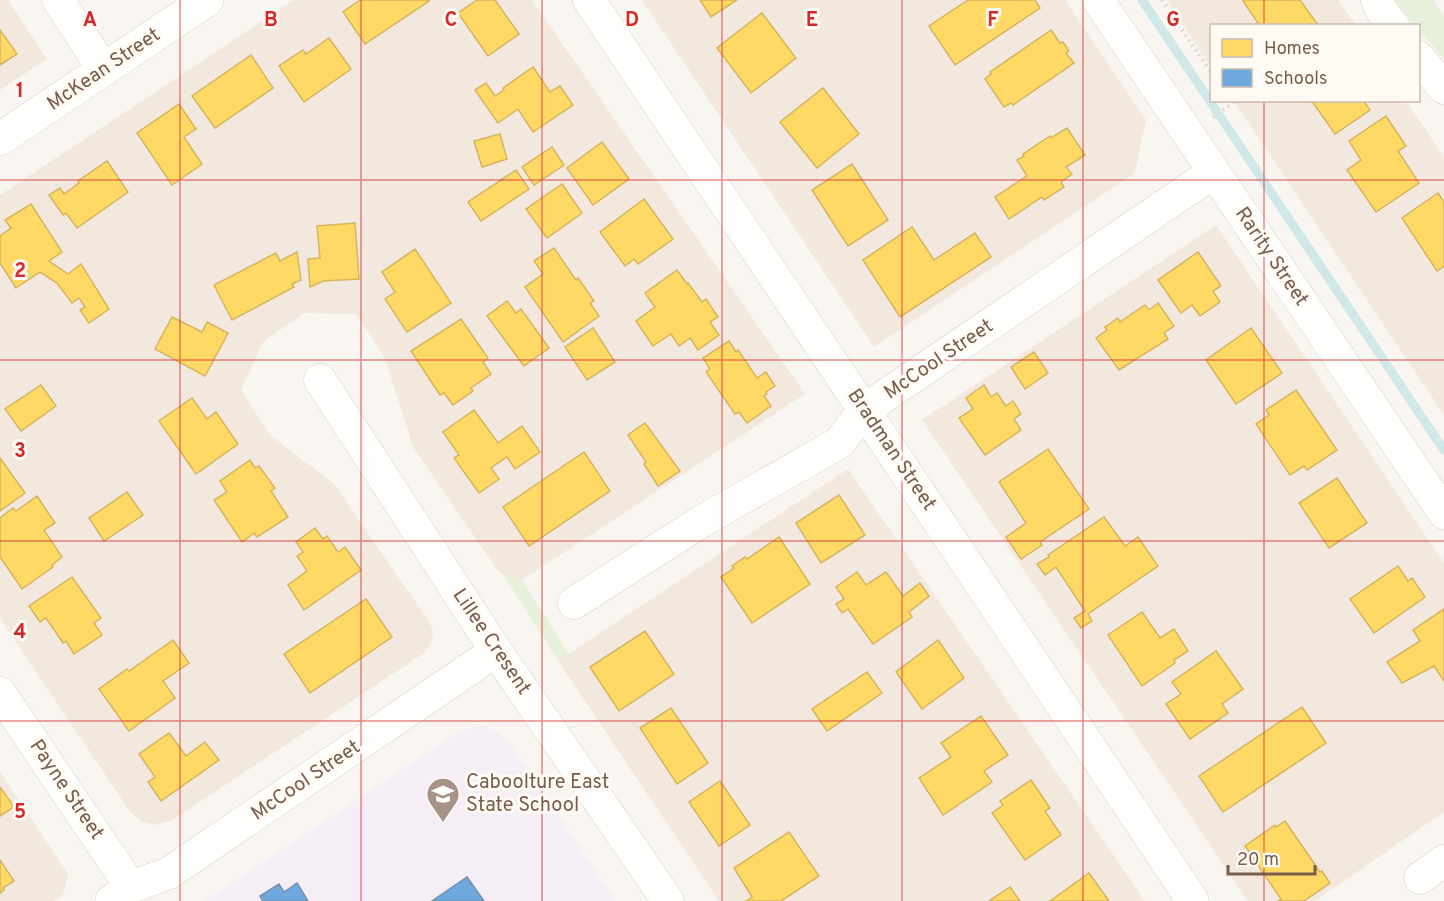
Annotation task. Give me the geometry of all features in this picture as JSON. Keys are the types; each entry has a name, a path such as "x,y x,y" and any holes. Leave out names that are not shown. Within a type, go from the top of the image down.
{"main road":[{"name":"McKean Street","path":"0,139 207,0"}],"street":[{"path":"58,0 104,70"},
{"name":"Bradman Street","path":"589,0 1192,901"},
{"name":"Rarity Street","path":"1098,0 1444,513"},
{"path":"1377,0 1391,24"},
{"path":"1420,58 1444,88"},
{"name":"McCool Street","path":"574,603 702,522 839,443 864,410 1214,172"},
{"name":"Lillee Cresent","path":"320,380 496,651 668,901"},
{"name":"McCool Street","path":"121,894 169,873 496,651"},
{"name":"Payne Street","path":"0,693 121,894"}],"path":[{"path":"1162,0 1210,71"},
{"path":"1212,118 1230,102"}],"shaded area":[{"path":"0,0 8,0 47,59 0,90"},
{"path":"294,0 532,0 805,394 518,581 498,571 413,447 385,358 356,314 304,313 263,342 241,390 269,434 334,484 430,623 433,631 432,642 423,654 174,819 157,825 143,822 131,813 0,618 0,195"},
{"path":"642,0 1065,0 1146,120 1135,173 874,347"},
{"path":"1167,0 1338,0 1355,24 1210,24 1210,65"},
{"path":"1235,102 1407,102 1444,157 1444,415"},
{"path":"1216,225 1444,563 1444,812 1315,901 1248,901 922,420"},
{"path":"848,469 1145,901 719,901 558,661"},
{"name":"Caboolture East State School","path":"482,727 494,730 511,744 616,901 205,901 457,733 470,728"},
{"path":"0,772 68,874 63,895 54,901 0,901"}],"green space":[{"path":"1395,0 1433,0 1444,16 1444,58 1420,32 1420,24 1413,24"},
{"path":"503,574 518,581 522,580 569,654 558,661"}],"building: Homes":[{"path":"360,0 429,1 365,44 343,12"},
{"path":"477,0 495,0 519,34 488,56 458,13"},
{"path":"700,0 737,0 711,17"},
{"path":"968,0 1035,0 1040,8 955,65 929,26"},
{"path":"1300,0 1317,24 1259,24 1243,1"},
{"path":"762,13 796,58 751,93 717,48"},
{"path":"0,30 17,54 0,65"},
{"path":"1051,30 1060,43 1063,42 1069,51 1066,53 1074,63 1013,105 1011,103 1004,107 985,79 991,74 990,72"},
{"path":"329,38 351,69 304,102 279,66 303,50 306,54"},
{"path":"251,55 273,88 215,128 192,96"},
{"path":"533,67 550,92 560,86 573,105 533,132 518,109 498,123 475,90 486,83 495,96"},
{"path":"823,88 859,134 817,168 780,122"},
{"path":"1312,102 1364,102 1370,110 1335,134"},
{"path":"179,104 196,129 184,137 202,164 172,185 137,133"},
{"path":"1386,116 1406,146 1398,151 1419,183 1376,212 1347,170 1361,160 1349,141"},
{"path":"1067,128 1085,155 1066,167 1072,174 1061,182 1064,187 1044,200 1042,197 1009,219 995,197 1027,176 1017,160 1050,136 1051,138"},
{"path":"500,134 507,159 482,167 474,141"},
{"path":"602,142 629,179 593,205 567,168"},
{"path":"552,147 564,165 534,185 522,167"},
{"path":"107,161 128,192 77,228 66,213 63,215 49,195 60,188 64,194"},
{"path":"852,164 888,220 848,246 812,190"},
{"path":"516,170 529,189 481,221 468,202"},
{"path":"562,184 582,213 547,238 526,209"},
{"path":"1438,193 1444,202 1444,266 1437,271 1402,218"},
{"path":"644,199 673,239 638,264 634,259 625,266 600,232"},
{"path":"31,204 62,252 49,261 68,274 81,264 109,309 89,323 80,310 85,307 79,298 72,303 57,283 40,272 16,288 0,263 0,236 11,228 5,220"},
{"path":"355,223 359,279 323,281 310,287 308,259 320,258 317,226"},
{"path":"912,227 934,260 975,233 991,257 900,317 863,260"},
{"path":"554,248 594,301 590,303 599,316 563,342 525,287 543,274 534,261"},
{"path":"415,249 451,303 407,332 385,299 395,292 382,272"},
{"path":"297,252 301,280 292,284 294,287 232,320 214,285 276,253 280,261"},
{"path":"1198,252 1221,286 1213,291 1220,302 1200,316 1192,305 1181,313 1158,280"},
{"path":"677,270 702,302 706,299 718,317 710,322 719,335 698,350 690,338 679,346 671,334 653,346 636,321 655,307 645,293"},
{"path":"507,301 516,313 521,309 549,348 524,366 487,316"},
{"path":"1158,303 1174,326 1164,333 1168,339 1119,370 1096,338 1107,330 1105,327 1118,318 1120,322 1145,305 1149,310"},
{"path":"172,317 202,332 207,322 228,333 205,376 155,349"},
{"path":"461,319 488,358 483,362 491,374 453,405 444,393 440,395 411,351"},
{"path":"593,328 615,362 587,380 565,347"},
{"path":"1251,328 1282,373 1236,404 1206,360"},
{"path":"729,341 757,378 766,372 775,386 764,396 771,406 747,423 739,412 735,414 706,372 710,369 703,358"},
{"path":"1034,352 1048,373 1025,389 1011,367"},
{"path":"41,385 56,406 21,431 5,409"},
{"path":"984,385 991,397 997,393 1006,406 1013,401 1021,414 1014,419 1021,430 985,455 959,418 973,409 966,398"},
{"path":"1296,390 1337,450 1307,470 1304,466 1290,475 1256,424 1269,415 1266,410"},
{"path":"192,398 207,419 216,412 238,444 196,474 159,421"},
{"path":"474,410 498,443 522,426 540,452 515,469 507,457 491,468 499,479 479,493 454,458 459,455 443,432"},
{"path":"645,423 680,471 658,486 644,464 646,462 628,435"},
{"path":"1048,449 1089,509 1040,542 1042,545 1021,559 1006,537 1026,523 999,482"},
{"path":"584,452 610,491 529,546 503,507"},
{"path":"0,458 25,493 0,511"},
{"path":"250,460 255,468 259,466 275,488 271,491 288,517 257,537 254,533 242,542 214,500 227,492 220,481"},
{"path":"1337,478 1367,523 1329,548 1299,503"},
{"path":"127,492 143,515 104,541 89,518"},
{"path":"839,495 865,535 821,563 796,523"},
{"path":"37,496 55,523 44,530 62,557 52,565 53,567 22,589 0,557 0,518 13,508 16,511"},
{"path":"1104,517 1125,546 1138,537 1158,566 1088,614 1092,621 1081,628 1074,618 1085,611 1056,567 1045,575 1037,564"},
{"path":"315,528 323,539 327,536 338,552 345,547 361,570 304,610 288,585 307,571 297,556 303,552 296,542"},
{"path":"779,537 810,584 752,623 721,577 745,557 747,559"},
{"path":"1398,566 1408,581 1412,578 1425,597 1374,633 1350,599"},
{"path":"857,572 866,585 886,572 903,596 920,583 929,596 909,612 912,617 873,644 848,609 842,613 836,604 844,599 836,587"},
{"path":"72,577 101,618 94,623 102,635 74,654 66,641 63,643 46,618 40,622 29,606"},
{"path":"366,599 392,637 310,693 284,654"},
{"path":"1444,609 1444,681 1434,666 1402,683 1387,662 1420,641 1413,630"},
{"path":"1142,612 1160,638 1174,629 1188,651 1142,686 1108,635"},
{"path":"645,631 674,674 619,711 590,667"},
{"path":"173,640 189,663 163,681 175,698 129,731 99,689"},
{"path":"938,640 964,678 922,709 896,672"},
{"path":"1216,651 1243,689 1222,704 1228,713 1190,739 1166,704 1181,694 1172,682"},
{"path":"867,672 882,693 827,731 812,709"},
{"path":"1302,707 1326,743 1223,812 1199,776"},
{"path":"671,708 708,763 677,784 640,728"},
{"path":"981,716 1008,755 984,771 992,782 943,815 919,778 951,757 941,743"},
{"path":"169,733 186,756 205,742 219,760 161,801 148,782 155,777 139,754"},
{"path":"1031,780 1050,808 1045,811 1061,835 1025,860 992,813 1003,805 1000,801"},
{"path":"720,781 750,825 719,846 689,802"},
{"path":"0,787 14,807 0,816"},
{"path":"1285,821 1330,883 1304,901 1278,901 1281,899 1245,846 1275,825 1276,827"},
{"path":"789,832 819,876 781,901 746,901 752,897 734,868"},
{"path":"0,860 14,881 3,888 4,890 0,893"},
{"path":"1089,873 1109,901 1050,901"},
{"path":"1010,887 1020,901 989,901"}],"building: Schools":[{"path":"467,877 484,901 432,901"},
{"path":"297,883 308,901 263,901 260,896 279,884 284,892"}],"waterway":[{"path":"1142,0 1210,101"},
{"path":"1210,102 1444,450"}],"place":[{"name":"Caboolture East State School","path":"443,823"}]}
